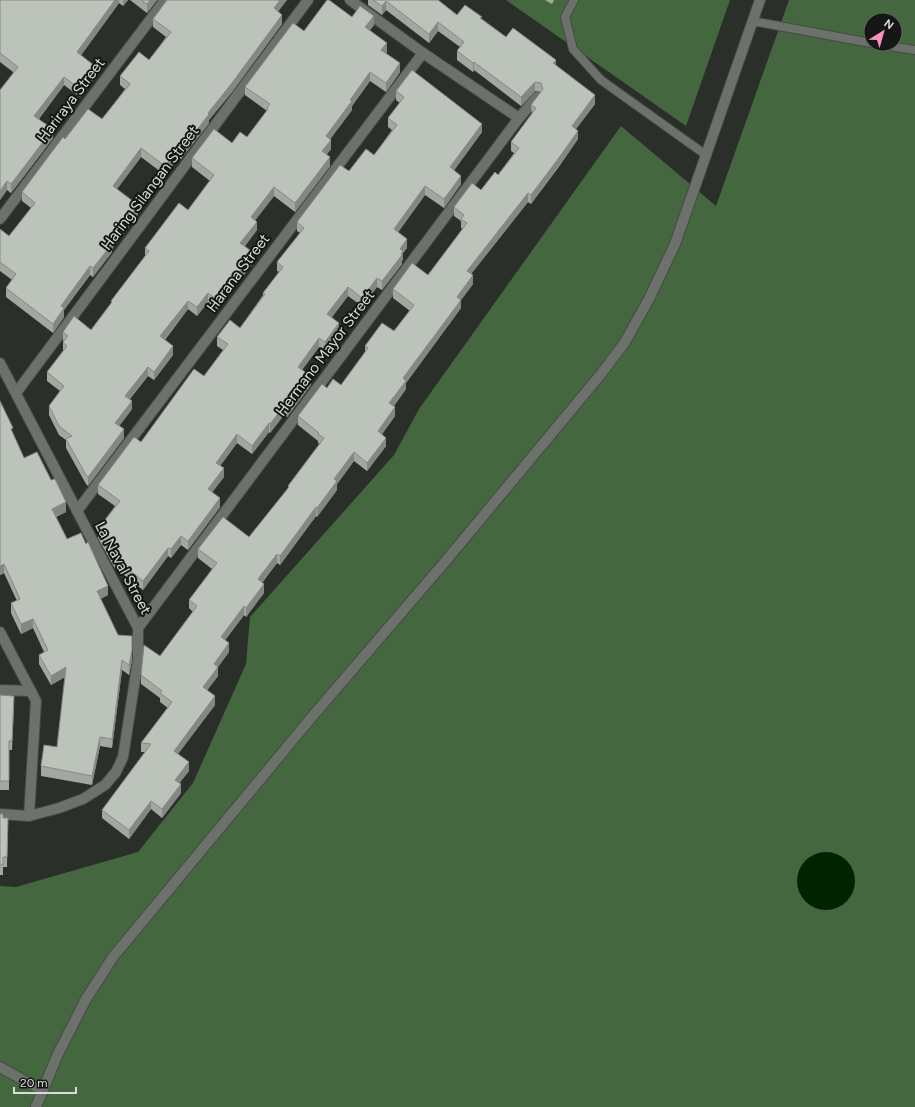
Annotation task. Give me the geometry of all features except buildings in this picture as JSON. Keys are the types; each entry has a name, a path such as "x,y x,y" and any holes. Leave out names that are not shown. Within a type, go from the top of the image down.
{"street":[{"name":"Hariraya Street","path":"0,219 165,0"},
{"name":"Haring Silangan Street","path":"16,393 308,0"},
{"path":"350,0 423,53 518,118"},
{"path":"36,1107 57,1056 86,999 113,957 311,718 596,380 625,342 649,299 675,244 760,0"},
{"name":"Harana Street","path":"77,511 423,53"},
{"name":"Hermano Mayor Street","path":"138,628 518,118 537,97"},
{"name":"La Naval Street","path":"0,363 138,628 138,660 122,757 116,772 105,785 83,798 59,808 29,816 0,814"},
{"path":"0,632 36,701 29,816"},
{"path":"0,690 31,691"},
{"path":"0,1067 43,1091"}],"lane":[{"path":"574,0 565,17 573,49 601,80 706,155"},
{"path":"752,21 863,42"},
{"path":"903,48 915,50"}],"shaded area":[{"path":"506,0 730,0 686,126"},
{"path":"789,0 915,0 915,1107 0,1107 0,886 16,887 138,852 193,783 246,664 250,617 394,455 419,409 621,126 716,206"},
{"path":"826,852 842,857 850,865 855,881 850,897 842,905 826,910 810,905 802,897 797,881 802,865 810,857"}]}
